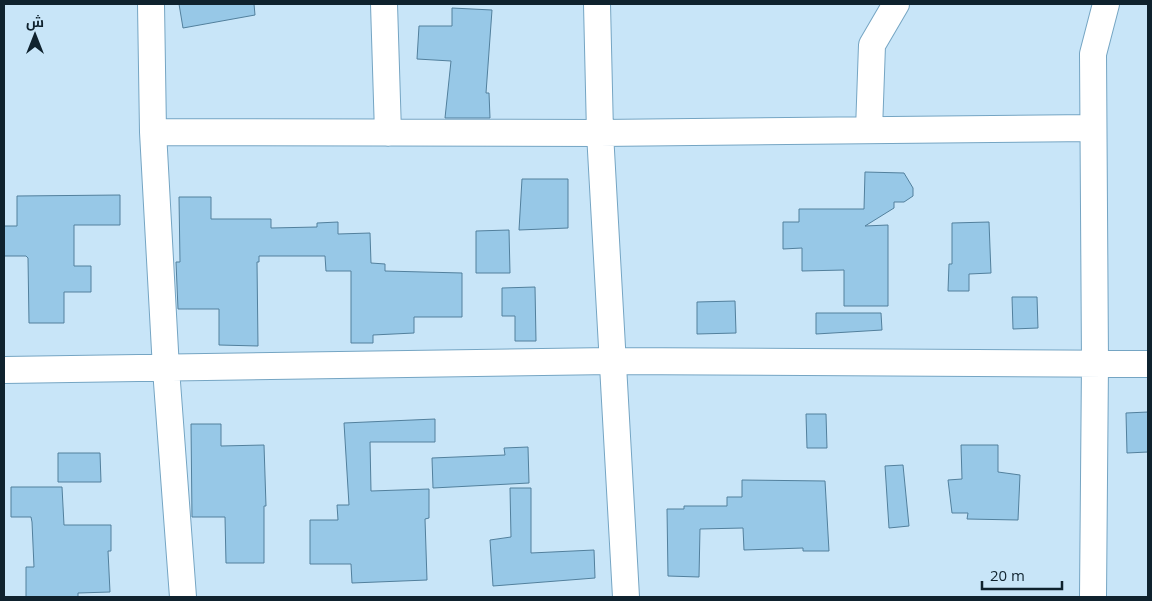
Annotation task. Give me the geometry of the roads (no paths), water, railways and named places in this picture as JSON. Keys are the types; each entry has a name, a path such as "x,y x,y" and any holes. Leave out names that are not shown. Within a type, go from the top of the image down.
{"street":[{"path":"151,4 153,132 166,368 183,597"},
{"path":"384,4 388,133"},
{"path":"597,4 600,133 611,361 626,597"},
{"path":"869,130 872,45 896,4"},
{"path":"1093,597 1096,363 1093,54 1106,4"},
{"path":"153,132 600,133 1093,128"},
{"path":"4,370 611,361 1148,364"}]}
